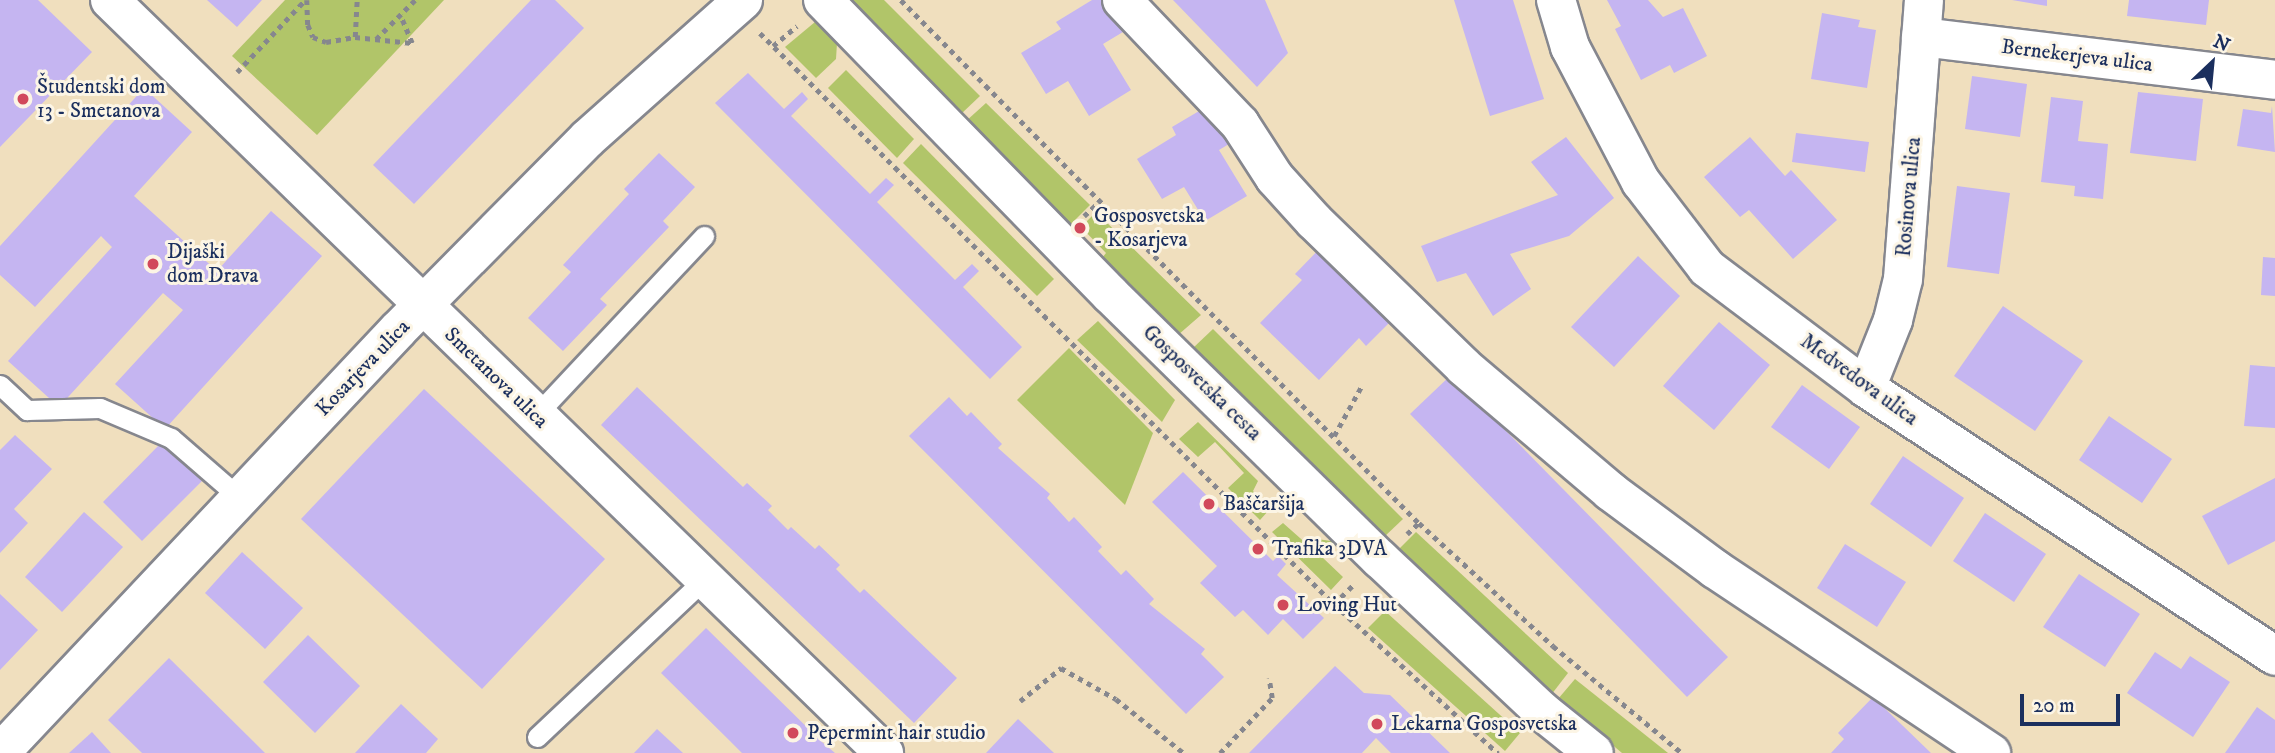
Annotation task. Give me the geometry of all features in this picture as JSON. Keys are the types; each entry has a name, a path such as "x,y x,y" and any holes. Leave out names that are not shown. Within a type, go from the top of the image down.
{"street":[{"name":"Smetanova ulica","path":"110,0 535,416 707,577 884,753"},
{"name":"Gosposvetska cesta","path":"823,0 1111,295 1380,559 1543,712 1594,753"},
{"path":"1122,0 1240,124 1275,178 1314,221 1464,367 1610,491 1715,569 1990,753"},
{"name":"Medvedova ulica","path":"1556,0 1570,47 1641,182 1707,268 1866,388 2275,656"},
{"name":"Kosarjeva ulica","path":"0,753 422,306 587,138 749,13"},
{"name":"Rosinova ulica","path":"1866,388 1893,320 1903,279 1923,19"},
{"name":"Bernekerjeva ulica","path":"1923,19 2275,80"}],"lane":[{"path":"535,416 704,236"},
{"path":"0,384 27,410 100,408 171,438 240,498"},
{"path":"537,737 707,577"}],"path":[{"path":"306,0 313,37 326,42 355,37 412,43 400,15"},
{"path":"233,75 306,0"},
{"path":"355,37 357,0"},
{"path":"375,39 415,0"},
{"path":"901,0 1334,436 1553,646 1682,753"},
{"path":"749,13 1334,604 1498,753"},
{"path":"1334,436 1361,387"},
{"path":"1334,604 1359,578"},
{"path":"1020,701 1060,668 1116,699 1185,753"},
{"path":"1220,753 1272,698 1269,678"}],"green space":[{"path":"285,0 444,0 317,135 232,56"},
{"path":"842,0 884,0 980,96 960,115"},
{"path":"815,22 837,43 836,59 816,78 785,47"},
{"path":"846,70 914,139 897,158 828,88"},
{"path":"986,103 1090,205 1070,225 965,122"},
{"path":"921,144 1054,279 1037,296 903,163"},
{"path":"1096,212 1201,315 1178,335 1102,258 1106,253 1081,227"},
{"path":"1098,321 1175,400 1162,422 1077,340"},
{"path":"1213,329 1403,519 1383,538 1193,348"},
{"path":"1069,348 1153,433 1125,505 1017,400"},
{"path":"1198,422 1258,481 1253,491 1269,510 1260,520 1228,488 1244,473 1215,442 1198,457 1179,439"},
{"path":"1283,523 1309,546 1317,539 1338,542 1322,557 1343,577 1331,590 1272,532"},
{"path":"1416,532 1568,673 1551,695 1397,551"},
{"path":"1385,611 1520,733 1505,751 1368,628"},
{"path":"1575,679 1668,753 1622,753 1558,699"}],"building":[{"name":"Študentski dom 13 - Smetanova","path":"0,0 38,0 92,52 0,147"},
{"path":"207,0 262,0 237,27"},
{"path":"531,0 555,0 584,28 414,204 373,165"},
{"path":"1092,0 1103,0 1123,32 1103,44 1131,90 1089,116 1068,81 1046,94 1021,53 1061,29 1056,22"},
{"path":"1173,0 1265,0 1288,53 1257,87"},
{"path":"1454,0 1513,0 1544,99 1490,116"},
{"path":"1607,0 1648,0 1663,17 1683,8 1707,56 1674,73 1670,65 1641,80 1615,29 1621,26"},
{"path":"2012,0 2047,0 2047,6"},
{"path":"2129,0 2209,0 2206,25 2127,16"},
{"path":"1822,13 1860,20 1858,27 1876,30 1867,88 1811,79"},
{"path":"748,73 784,109 802,92 808,99 791,116 870,194 886,178 894,185 877,202 955,280 972,264 979,271 963,287 1022,347 990,379 715,103"},
{"path":"1972,76 2027,84 2020,137 1965,129"},
{"name":"Dijaški dom Drava","path":"144,88 192,132 134,196 217,271 271,211 322,256 165,429 115,384 183,310 163,293 59,407 8,361 112,247 101,236 35,307 0,275 0,246"},
{"path":"2138,92 2203,99 2196,161 2130,153"},
{"path":"2051,97 2083,101 2078,141 2108,144 2103,199 2074,196 2075,186 2041,182"},
{"path":"1216,101 1239,138 1219,150 1247,196 1205,221 1184,187 1162,199 1137,159 1176,135 1172,127"},
{"path":"2272,106 2275,152 2237,146 2243,109 2271,113"},
{"path":"1796,133 1869,142 1865,172 1792,162"},
{"path":"1566,137 1614,198 1569,236 1510,254 1531,289 1493,316 1466,273 1437,282 1421,246 1558,195 1531,162"},
{"path":"1750,137 1785,176 1791,170 1837,220 1793,259 1749,210 1740,217 1704,177"},
{"path":"659,153 695,187 663,221 669,227 600,299 607,305 563,351 528,318 571,272 563,265 629,194 624,189"},
{"path":"1957,186 2010,193 1999,274 1947,267"},
{"path":"1326,242 1399,313 1366,346 1359,338 1319,380 1260,323 1302,280 1295,274"},
{"path":"1638,256 1680,296 1614,367 1571,327"},
{"path":"2263,257 2275,258 2275,296 2261,295"},
{"path":"2003,306 2083,361 2035,431 1954,376"},
{"path":"1719,322 1770,365 1714,430 1663,386"},
{"path":"2250,365 2275,367 2275,428 2244,426"},
{"path":"1451,375 1728,657 1687,697 1410,414"},
{"path":"1802,385 1860,427 1829,469 1771,427"},
{"path":"637,387 743,487 747,483 772,506 768,510 788,530 791,527 815,549 819,545 840,565 836,569 860,593 864,589 957,678 914,723 601,425"},
{"path":"424,389 605,559 482,689 301,519"},
{"path":"949,397 967,416 971,412 1002,444 998,448 1050,494 1047,498 1069,522 1074,517 1102,547 1098,551 1121,575 1126,570 1154,599 1149,604 1205,649 1201,654 1224,677 1186,714 909,436"},
{"path":"2109,416 2172,459 2142,503 2079,460"},
{"path":"15,435 52,469 14,509 28,523 0,553 0,450"},
{"path":"162,442 202,481 142,541 103,502"},
{"path":"1903,456 1964,498 1931,547 1870,504"},
{"path":"1183,472 1273,561 1278,556 1286,564 1277,575 1324,618 1303,639 1283,619 1268,635 1243,610 1235,617 1200,583 1217,566 1152,502"},
{"path":"2275,478 2275,541 2228,565 2202,516"},
{"path":"84,512 123,547 62,612 25,577"},
{"path":"1985,513 2046,554 2014,602 1953,561"},
{"path":"1845,544 1906,582 1877,627 1817,588"},
{"path":"242,552 303,608 265,649 205,593"},
{"path":"2079,574 2140,614 2105,667 2043,627"},
{"path":"0,594 38,630 0,670"},
{"path":"706,628 835,753 742,753 661,673"},
{"path":"308,635 360,686 315,733 263,682"},
{"path":"2155,652 2181,669 2190,656 2230,682 2193,737 2127,693"},
{"path":"169,658 265,753 142,753 108,720"},
{"path":"1335,666 1364,693 1390,695 1450,753 1391,753 1376,738 1362,753 1249,753"},
{"path":"1873,697 1931,753 1831,753 1844,739 1838,733"},
{"path":"401,704 438,739 426,753 355,753"},
{"path":"2257,707 2275,720 2275,753 2225,753"},
{"path":"1018,719 1054,753 986,753"},
{"path":"657,729 683,753 634,753"},
{"path":"92,732 111,753 69,753"}],"place":[{"name":"Študentski dom 13 - Smetanova","path":"23,99"},
{"name":"Gosposvetska - Kosarjeva","path":"1080,228"},
{"name":"Dijaški dom Drava","path":"153,264"},
{"name":"Baščaršija","path":"1209,504"},
{"name":"Trafika 3DVA","path":"1258,549"},
{"name":"Loving Hut","path":"1283,605"},
{"name":"Lekarna Gosposvetska","path":"1377,724"},
{"name":"Pepermint hair studio","path":"793,733"}]}
